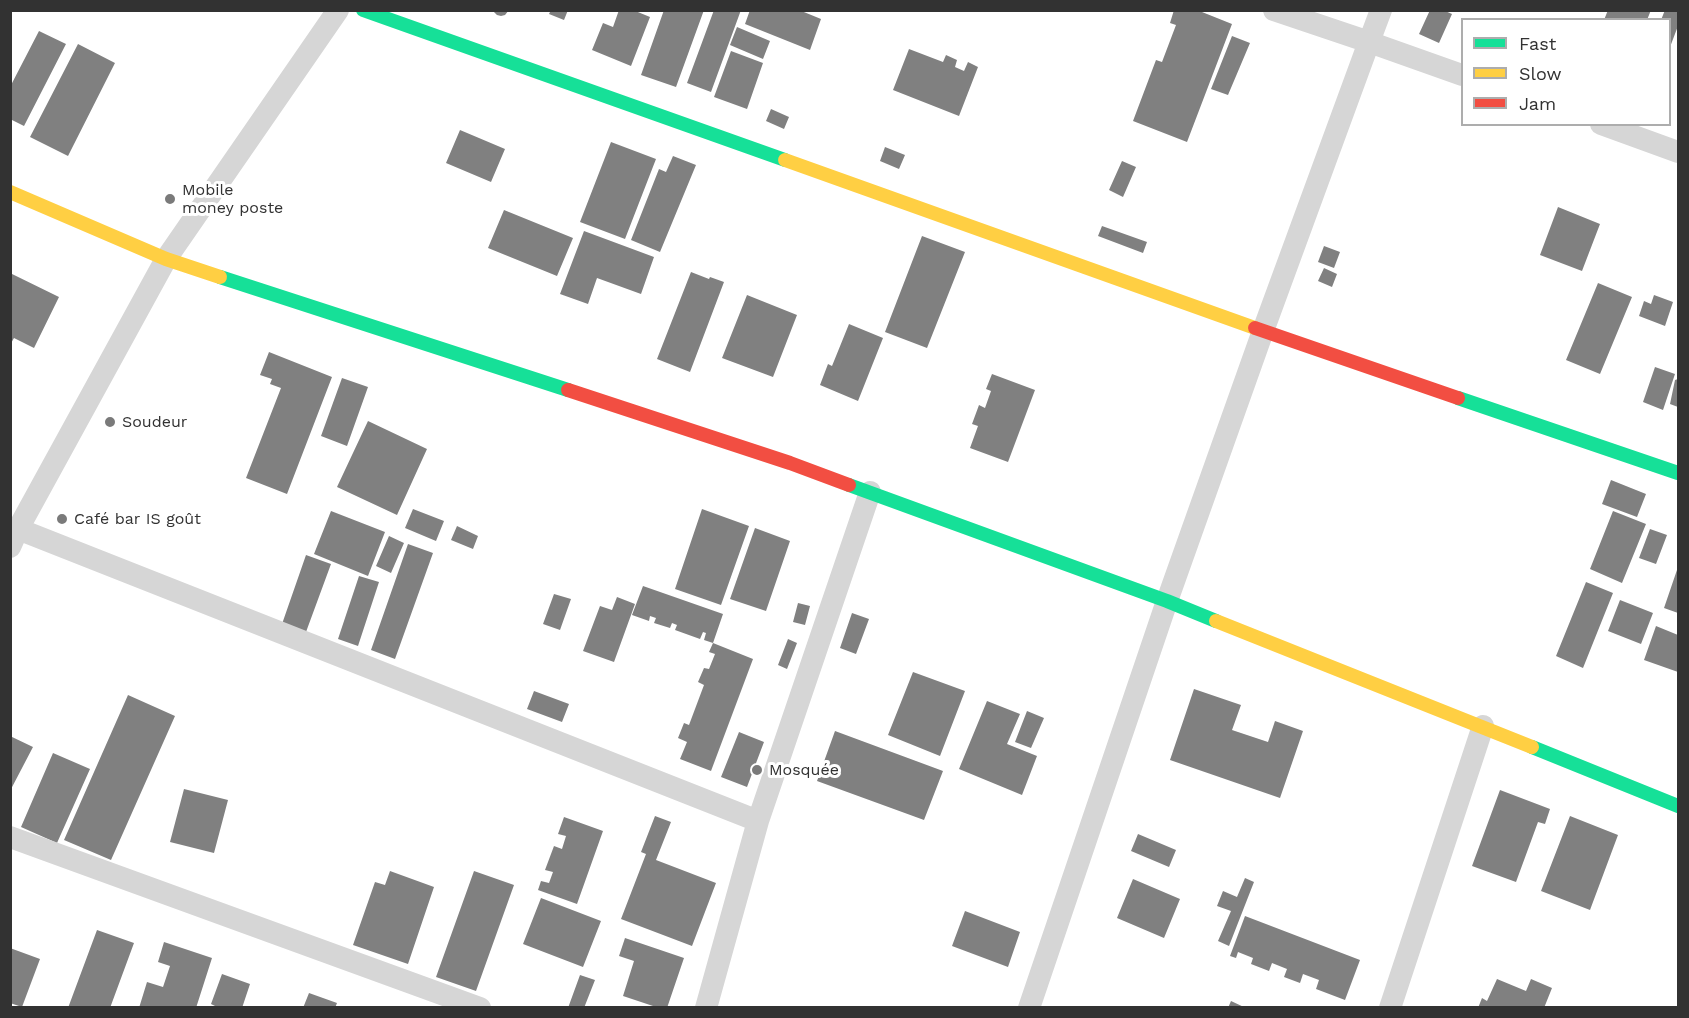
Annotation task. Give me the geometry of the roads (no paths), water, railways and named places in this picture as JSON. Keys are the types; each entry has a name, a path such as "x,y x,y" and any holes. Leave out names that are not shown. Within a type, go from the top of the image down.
{"street":[{"path":"338,10 166,259 14,538 758,821"},
{"path":"363,10 1263,331 1678,473"},
{"path":"1274,10 1461,75"},
{"path":"1029,1008 1167,601 1381,10"},
{"path":"1606,126 1678,152"},
{"path":"10,192 166,259 790,463 1167,601 1678,806"},
{"path":"706,1008 758,821 870,492"},
{"path":"1390,1008 1483,726"},
{"path":"10,837 480,1008"}],"place":[{"name":"Mobile money poste","path":"170,199"},
{"name":"Soudeur","path":"110,422"},
{"name":"Café bar IS goût","path":"62,519"},
{"name":"Mosquée","path":"757,770"}]}
